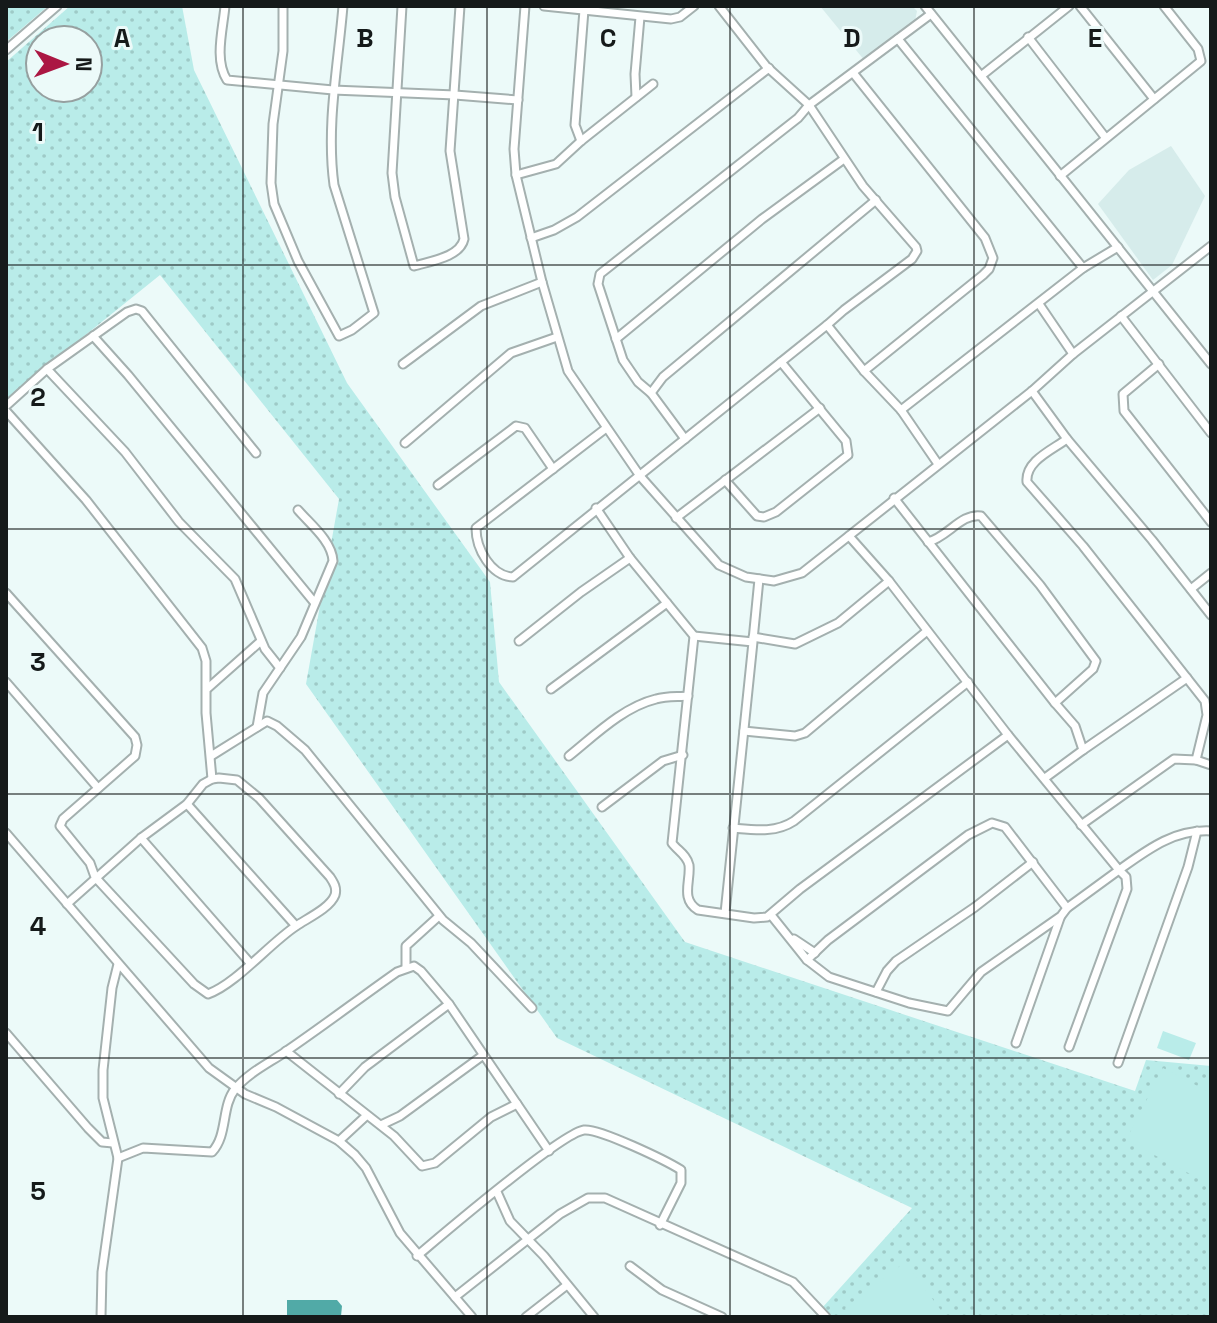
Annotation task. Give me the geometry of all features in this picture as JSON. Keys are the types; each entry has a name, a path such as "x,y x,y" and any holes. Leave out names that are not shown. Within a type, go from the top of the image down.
{"street":[{"path":"6,50 57,6"},
{"path":"225,6 220,54 227,80 333,90 518,100"},
{"path":"283,6 283,51 277,84 271,183 274,204 298,261 339,336 374,313 334,185 331,116 343,6"},
{"path":"402,6 392,173 395,197 414,266 456,252 462,247 464,239 450,151 460,6"},
{"path":"525,6 514,149 516,175 557,337 574,384 640,476 719,565 732,572 759,579 783,580 802,573 1211,246"},
{"path":"544,6 675,19 694,6"},
{"path":"605,429 476,528 479,544 490,566 499,574 513,577 917,251 914,242 844,159 809,105 769,68 719,6"},
{"path":"925,6 1211,364"},
{"path":"981,76 1069,6"},
{"path":"1080,6 1154,99"},
{"path":"1060,176 1201,61 1198,49 1164,6"},
{"path":"581,141 575,125 584,10"},
{"path":"685,439 623,360 598,284 600,274 798,118 809,105 931,14"},
{"path":"636,97 640,17"},
{"path":"1028,37 1105,137"},
{"path":"898,39 1083,268"},
{"path":"531,238 577,217 769,68"},
{"path":"854,74 985,238 993,258 983,275 864,371"},
{"path":"516,175 556,164 653,84"},
{"path":"616,339 762,219 844,159"},
{"path":"651,393 663,377 876,200"},
{"path":"901,410 1083,268 1118,247"},
{"path":"403,364 481,306 542,282"},
{"path":"1039,304 1073,354"},
{"path":"212,779 206,713 206,661 195,638 86,500 6,409 47,369 127,312 136,309 142,311 256,453"},
{"path":"1121,316 1211,433"},
{"path":"827,325 901,410 938,464"},
{"path":"93,336 314,602"},
{"path":"405,443 511,353 557,337"},
{"path":"725,480 757,516 764,517 776,512 846,458 849,451 846,441 781,362"},
{"path":"1159,364 1123,394 1124,411 1211,522"},
{"path":"47,369 125,452 179,522 235,579 261,641 280,668"},
{"path":"1032,391 1067,439 1211,615"},
{"path":"676,518 820,408"},
{"path":"438,485 516,426 525,428 553,469"},
{"path":"1067,439 1027,471 1028,487 1083,546 1207,706 1205,731 1196,760"},
{"path":"894,498 1075,726 1083,750"},
{"path":"596,508 630,558 694,636 673,845 689,864 688,899 692,907 706,912 754,918 771,915 800,889 1008,735"},
{"path":"257,727 263,693 301,637 333,561 332,553 298,510"},
{"path":"928,542 942,538 965,519 981,516 1040,585 1096,661 1093,669 1055,703"},
{"path":"849,536 889,581 1128,883 1069,1047"},
{"path":"519,641 630,558"},
{"path":"1191,589 1211,573"},
{"path":"725,913 759,579"},
{"path":"694,636 789,645 811,638 838,623 889,581"},
{"path":"6,593 135,737 135,756 63,819 60,826 90,863 95,877 194,984 208,994 220,988 334,898 335,884 259,798 237,780 212,779 203,784 187,804 141,838 95,877 67,904"},
{"path":"551,689 667,603"},
{"path":"744,731 795,736 805,733 927,631"},
{"path":"208,688 261,641"},
{"path":"1045,778 1187,678"},
{"path":"6,682 98,788"},
{"path":"733,828 786,827 968,682"},
{"path":"569,756 605,726 644,702 688,696"},
{"path":"211,756 267,721 277,726 305,750 439,916 471,943 532,1008"},
{"path":"602,807 663,761 683,755"},
{"path":"1081,825 1171,761 1180,758 1211,765"},
{"path":"187,804 296,926"},
{"path":"807,960 828,940 968,835 988,824 1005,827 1067,908"},
{"path":"1118,1063 1188,867 1197,831"},
{"path":"1016,1043 1061,916 1067,908 1158,842 1197,831 1211,831"},
{"path":"6,833 198,1058 235,1088 339,1141 366,1168 400,1233 472,1317"},
{"path":"141,838 250,963"},
{"path":"876,992 896,961 970,911 1033,862"},
{"path":"771,915 807,960 829,977 909,1003 948,1011 981,972 1061,916"},
{"path":"406,968 406,946 439,916"},
{"path":"792,938 815,953"},
{"path":"101,1317 102,1272 118,1158 103,1098 103,1070 112,988 118,964"},
{"path":"118,1158 143,1148 212,1152 217,1147 225,1108 235,1088 259,1068 406,968 418,968 449,1004 549,1151"},
{"path":"339,1094 365,1067 449,1004"},
{"path":"6,1033 88,1128 102,1142 113,1143"},
{"path":"286,1051 381,1125 422,1166 435,1163 491,1117 517,1104"},
{"path":"381,1125 400,1116 482,1056"},
{"path":"339,1141 366,1116"},
{"path":"417,1256 571,1134 585,1129 618,1140 680,1169 683,1174 681,1183 660,1225"},
{"path":"497,1192 510,1221 544,1256 594,1317"},
{"path":"455,1297 560,1214 594,1197 605,1198 793,1282 826,1317"},
{"path":"630,1266 662,1290 722,1317"},
{"path":"526,1317 567,1285"}],"shaded area":[{"path":"6,6 48,6 24,24 6,42"},
{"path":"70,6 182,6 194,70 347,383 490,582 499,682 685,942 1135,1091 1146,1060 1211,1066 1211,1317 830,1317 822,1308 912,1208 557,1038 306,684 339,499 160,275 6,399 6,62 24,46 24,104 104,104 104,24 49,24"},
{"path":"820,6 912,6 917,11 915,21 865,61"},
{"path":"1171,146 1205,196 1172,265 1153,280 1098,204 1129,170"},
{"path":"1163,1031 1196,1043 1189,1060 1157,1048"},
{"path":"1163,1068 1211,1093 1211,1185 1126,1140"},
{"path":"905,1262 946,1317 852,1317 845,1308"},
{"path":"287,1300 337,1300 342,1306 341,1316 287,1317"}]}
